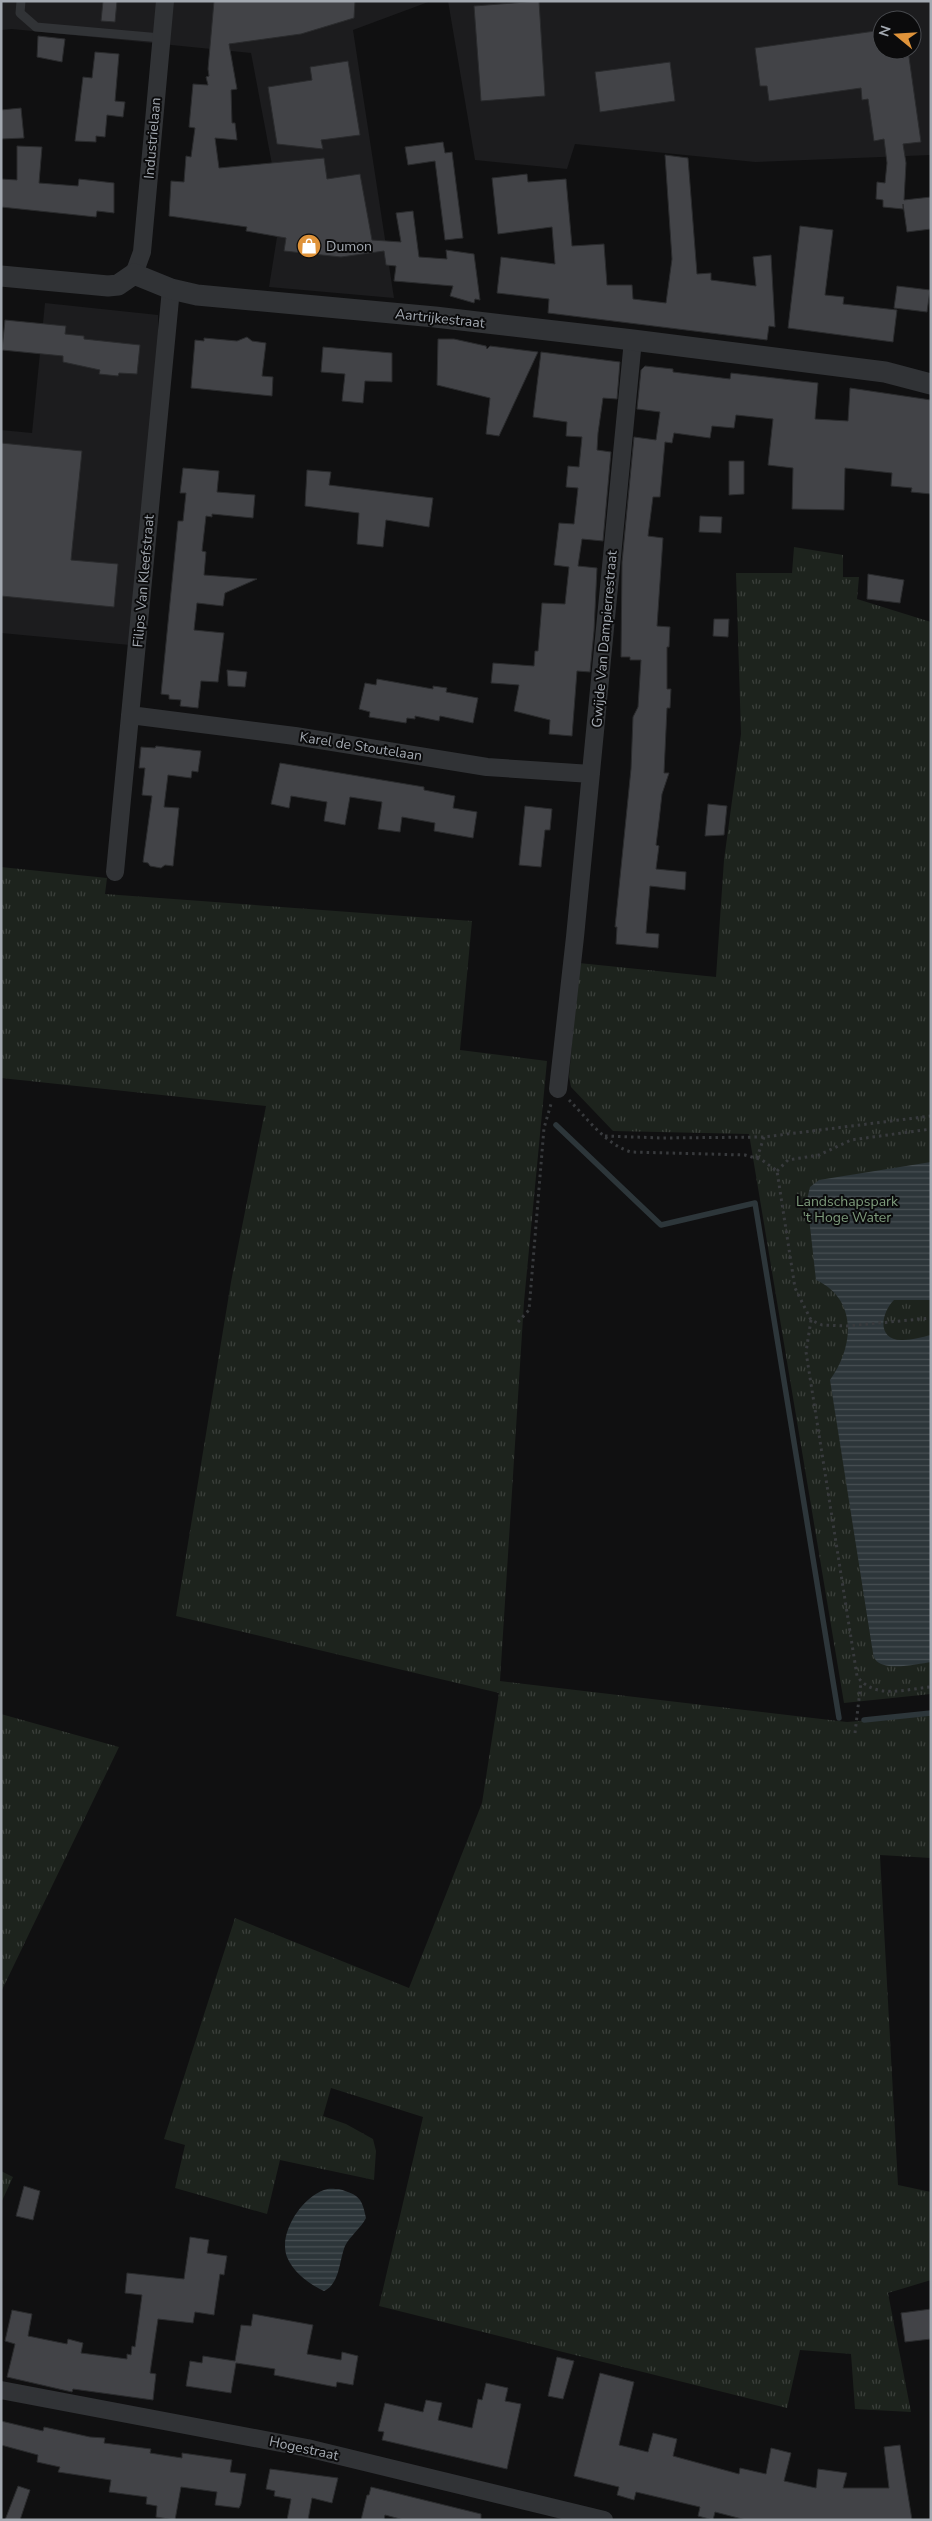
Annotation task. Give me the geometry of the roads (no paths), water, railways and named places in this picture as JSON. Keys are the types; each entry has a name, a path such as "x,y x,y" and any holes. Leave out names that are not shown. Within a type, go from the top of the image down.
{"street":[{"name":"Industrielaan","path":"134,274 142,252 165,1"},
{"path":"1,276 108,286 118,285 134,274"},
{"name":"Aartrijkestraat","path":"134,274 171,289 197,295 436,317 633,340 885,372 931,384"},
{"name":"Filips Van Kleefstraat","path":"115,872 171,289"},
{"name":"Gwijde Van Dampierrestraat","path":"558,1089 575,937 633,340"},
{"name":"Aartrijkestraat","path":"885,372 931,370"},
{"name":"Karel de Stoutelaan","path":"130,716 295,736 487,767 591,774"},
{"name":"Hogestraat","path":"1,2390 307,2448 604,2520"}],"lane":[{"path":"21,1 20,13 36,27 161,38"}],"waterway":[{"path":"556,1125 661,1225 755,1203 839,1718"},
{"path":"864,1720 931,1713"}],"place":[{"name":"Dumon","path":"309,246"}],"park label":[{"name":"Landschapspark 't Hoge Water","path":"847,1210"}]}
